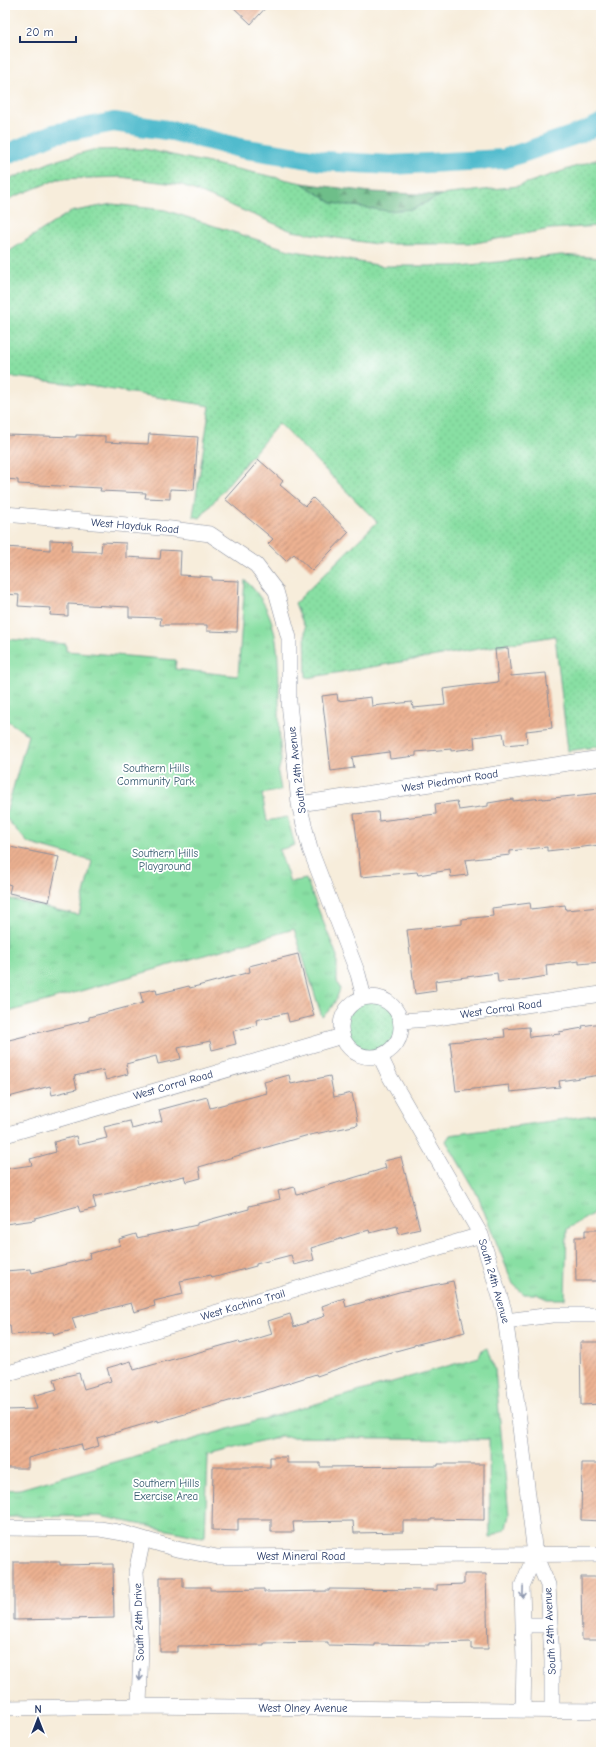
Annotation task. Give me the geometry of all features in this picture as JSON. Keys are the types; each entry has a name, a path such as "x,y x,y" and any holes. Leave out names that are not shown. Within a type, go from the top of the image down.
{"street":[{"name":"West Hayduk Road","path":"5,514 172,529 210,534 256,565"},
{"name":"South 24th Avenue","path":"256,565 276,591 289,638 289,702 299,804 310,849 358,974 364,998"},
{"name":"West Piedmont Road","path":"299,804 601,758"},
{"name":"West Corral Road","path":"401,1021 430,1019 601,994"},
{"path":"364,998 378,998 392,1005 401,1021 400,1038 393,1048 380,1056 363,1056 353,1052 347,1046 342,1036 341,1022 344,1014 351,1004 364,998"},
{"name":"West Corral Road","path":"5,1135 342,1036"},
{"name":"South 24th Avenue","path":"380,1056 390,1077 481,1235 506,1321 520,1427 534,1555 548,1585 552,1711"},
{"name":"West Kachina Trail","path":"5,1372 12,1372 481,1235"},
{"path":"506,1321 552,1315 601,1315"},
{"name":"West Mineral Road","path":"5,1528 100,1529 123,1533 177,1549 217,1557 601,1554"},
{"name":"South 24th Drive","path":"139,1706 141,1645 136,1572 143,1539"},
{"name":"South 24th Avenue","path":"523,1710 522,1586 534,1555"},
{"path":"523,1625 550,1625"},
{"name":"West Olney Avenue","path":"5,1708 139,1706 601,1711"}],"green space":[{"path":"144,149 302,183 332,203 413,209 441,195 518,186 601,158 601,226 550,229 470,244 376,244 292,231 182,185 121,177 58,179 11,198 5,205 5,181 51,162 92,150"},
{"path":"302,183 370,192 441,195 413,209 388,211 332,203"},
{"path":"112,204 165,210 289,250 383,266 461,266 561,255 601,258 601,746 568,751 555,636 306,678 305,628 295,603 377,522 279,423 200,518 193,516 210,406 90,386 5,376 5,254 70,212"},
{"name":"Southern Hills Community Park","path":"245,580 256,591 270,616 274,629 278,656 281,761 278,773 281,790 262,794 267,821 287,817 295,845 279,850 290,882 306,879 337,956 337,981 340,989 335,1001 331,1008 322,1017 294,929 5,1013 5,898 79,915 92,861 28,843 5,817 28,735 5,719 5,639 66,644 66,651 176,660 175,669 238,676"},
{"path":"371,997 388,1002 396,1010 401,1027 396,1044 388,1052 371,1057 354,1052 346,1044 341,1027 346,1010 354,1002"},
{"path":"601,1114 601,1209 567,1229 565,1299 547,1299 536,1294 524,1294 513,1284 477,1194 446,1141 450,1135"},
{"name":"Southern Hills Exercise Area","path":"488,1348 495,1370 509,1515 506,1528 490,1538 489,1439 280,1437 208,1456 205,1536 201,1537 100,1516 5,1517 5,1490 20,1489 479,1357 482,1350"}],"building":[{"path":"231,5 268,5 251,24"},
{"path":"149,434 198,437 194,490 170,489 170,499 145,498 146,493 100,491 101,488 18,484 18,480 5,479 5,435 76,437 76,435 105,436 105,442 148,444"},
{"path":"259,460 283,481 280,485 305,506 313,498 349,532 312,571 294,554 286,561 268,544 273,539 225,499"},
{"path":"50,540 72,541 71,551 101,552 102,542 126,543 126,557 160,559 161,550 181,551 180,575 212,577 212,580 239,581 237,632 207,631 207,625 160,625 161,618 129,617 129,607 68,604 68,616 50,615 51,608 18,606 19,595 5,594 5,547 50,550"},
{"path":"508,648 511,676 546,673 552,728 526,731 527,743 505,745 503,733 474,737 475,748 451,751 451,749 416,752 416,756 390,759 389,752 352,757 354,768 331,771 322,696 337,694 338,701 371,697 372,706 412,702 413,708 445,705 443,689 498,682 495,649"},
{"path":"601,793 601,845 547,851 547,847 510,851 510,855 465,860 468,875 451,877 450,870 418,875 417,872 361,877 354,814 378,812 379,821 436,814 435,804 457,801 459,810 488,806 488,803 513,799 513,801 543,799"},
{"path":"5,846 59,857 49,902 9,893 11,885 5,883"},
{"path":"530,903 531,909 565,905 566,910 601,907 601,962 579,964 579,961 546,965 547,976 516,981 498,982 497,973 435,981 436,991 415,994 407,930 462,924 462,919 493,916 492,908"},
{"path":"298,954 314,1016 289,1022 287,1013 256,1020 257,1025 233,1031 236,1044 212,1050 210,1041 178,1048 181,1059 158,1064 156,1056 126,1064 128,1074 106,1080 103,1070 74,1076 77,1089 52,1095 50,1086 5,1098 5,1041 89,1020 89,1017 143,1003 140,992 156,989 157,994 189,986 190,988 250,972 249,966"},
{"path":"601,1023 601,1075 559,1081 560,1087 510,1092 509,1085 456,1091 450,1042 505,1037 504,1029 529,1027 530,1037 560,1034 559,1032"},
{"path":"289,1075 291,1084 330,1076 334,1097 352,1093 358,1125 305,1136 199,1167 201,1178 186,1182 184,1176 93,1197 96,1208 80,1212 78,1206 35,1218 35,1220 5,1224 5,1169 32,1165 30,1159 56,1152 54,1142 76,1136 78,1145 107,1138 104,1127 130,1121 132,1129 162,1121 159,1110 207,1097 210,1108 267,1093 264,1082"},
{"path":"401,1157 420,1229 399,1234 397,1226 370,1233 369,1230 311,1248 314,1260 294,1265 291,1255 212,1278 211,1275 180,1281 183,1294 154,1301 155,1306 134,1312 131,1303 72,1318 76,1329 54,1335 53,1332 11,1335 10,1325 5,1325 5,1271 31,1269 32,1273 90,1258 89,1254 120,1245 119,1239 136,1234 137,1238 197,1225 197,1223 249,1209 249,1206 280,1199 278,1191 295,1187 297,1195 386,1168 384,1161"},
{"path":"585,1230 601,1230 601,1281 576,1281 575,1237 585,1237"},
{"path":"453,1281 465,1332 414,1345 363,1360 317,1376 316,1374 158,1422 158,1420 97,1438 99,1446 83,1451 81,1444 28,1458 28,1468 5,1468 5,1410 37,1409 33,1396 57,1389 54,1379 79,1373 84,1389 111,1381 107,1368 131,1361 134,1370 239,1341 240,1344 272,1334 268,1321 290,1314 294,1327 325,1316 322,1306 344,1298 346,1307 399,1292"},
{"path":"580,1342 601,1342 601,1404 581,1405"},
{"path":"270,1457 287,1457 287,1463 320,1463 320,1467 484,1464 484,1520 431,1519 431,1521 403,1521 403,1532 354,1533 353,1521 293,1522 294,1532 271,1532 271,1519 238,1519 238,1531 212,1530 213,1467 270,1467"},
{"path":"582,1463 601,1463 601,1521 581,1520"},
{"path":"14,1562 60,1562 60,1565 113,1564 114,1618 14,1620"},
{"path":"464,1574 486,1574 488,1649 471,1649 471,1642 429,1643 429,1645 375,1644 375,1646 328,1645 328,1642 264,1643 264,1645 177,1646 177,1652 160,1652 160,1577 183,1577 183,1587 210,1587 210,1590 264,1589 264,1592 329,1591 329,1589 437,1590 437,1585 464,1584"},
{"path":"581,1577 601,1577 601,1640 582,1640"}],"waterway":[{"path":"5,155 53,134 114,122 173,131 240,148 323,161 391,165 504,159 586,131 601,124"}],"park label":[{"name":"Southern Hills Playground","path":"165,859"}]}
